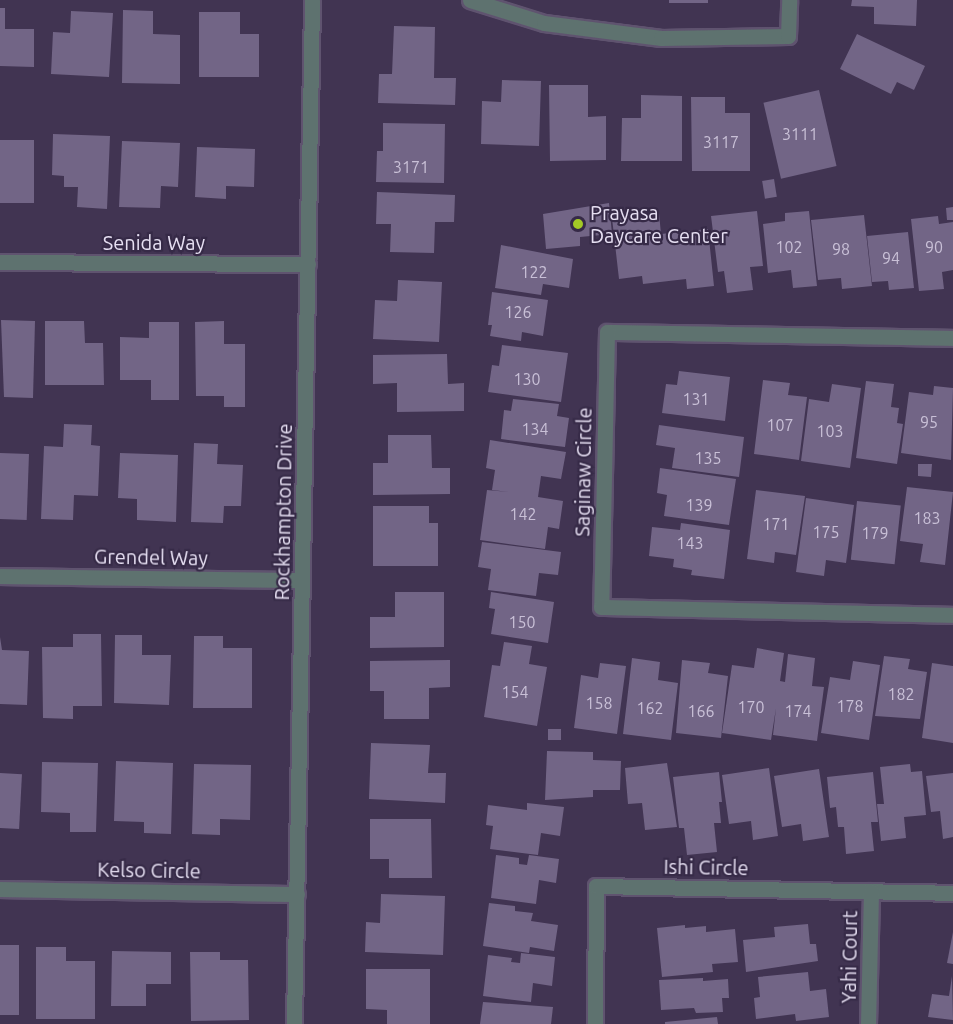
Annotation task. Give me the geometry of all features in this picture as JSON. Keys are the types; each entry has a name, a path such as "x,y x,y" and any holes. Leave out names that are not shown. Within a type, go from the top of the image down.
{"street":[{"name":"Rockhampton Drive","path":"294,1024 312,0"},
{"path":"472,0 544,23 661,38 788,36 789,0"},
{"name":"Senida Way","path":"0,262 308,264"},
{"name":"Saginaw Circle","path":"953,338 607,332 602,607 953,615"},
{"name":"Grendel Way","path":"0,576 302,580"},
{"name":"Ishi Circle","path":"595,1024 596,886 953,893"},
{"name":"Kelso Circle","path":"0,889 297,894"},
{"name":"Yahi Court","path":"868,1024 872,891"}],"building":[{"path":"669,0 708,0 708,3 669,3"},
{"path":"852,0 917,0 916,26 874,24 874,7 851,6"},
{"path":"0,8 5,8 5,29 34,29 34,67 0,66"},
{"path":"123,10 153,11 153,34 180,35 180,84 122,83"},
{"path":"71,11 113,13 109,77 51,74 53,32 70,33"},
{"path":"199,12 240,12 240,34 259,34 259,77 199,77"},
{"path":"394,26 435,27 434,78 456,78 455,105 378,103 379,74 392,74"},
{"path":"857,34 925,66 914,90 897,82 891,94 840,69"},
{"path":"502,80 541,81 539,146 481,144 482,101 501,102"},
{"path":"549,85 588,85 588,117 606,116 606,160 550,161"},
{"path":"819,90 837,166 781,179 763,103"},
{"path":"641,95 682,96 682,161 621,161 622,118 641,118"},
{"path":"691,97 725,97 725,113 750,113 750,171 692,171"},
{"path":"383,123 445,124 444,183 376,182 377,151 383,151"},
{"path":"53,134 110,136 107,209 77,207 78,187 64,187 64,176 52,175"},
{"path":"0,140 34,140 34,203 0,203"},
{"path":"122,141 180,143 178,187 161,186 160,208 119,207"},
{"path":"197,147 255,149 254,187 226,186 226,199 195,197"},
{"path":"774,179 777,197 765,199 762,181"},
{"path":"377,192 455,195 454,222 435,222 434,253 390,252 391,224 376,224"},
{"name":"Prayasa Daycare Center","path":"609,203 612,234 580,237 580,246 546,249 543,214"},
{"path":"953,207 953,220 947,220 946,208"},
{"path":"757,211 763,266 750,267 753,290 727,293 724,271 718,272 711,216"},
{"path":"809,211 817,286 793,288 791,270 768,273 763,224 785,221 785,213"},
{"path":"659,213 661,234 708,229 714,286 687,289 686,279 643,284 642,276 619,279 612,218"},
{"path":"864,215 872,286 842,289 841,278 818,280 811,220"},
{"path":"938,216 939,224 953,222 953,270 942,272 944,289 919,291 911,219"},
{"path":"908,232 914,288 889,290 888,281 872,282 867,236"},
{"path":"501,245 573,259 569,288 543,284 541,295 495,288"},
{"path":"398,280 442,282 439,342 373,339 375,300 397,301"},
{"path":"492,292 548,300 543,336 522,332 521,341 490,336 492,325 488,325"},
{"path":"1,320 35,321 33,398 4,397"},
{"path":"45,321 84,321 85,343 103,343 104,385 45,385"},
{"path":"224,321 224,344 245,344 245,407 224,407 224,396 196,396 195,322"},
{"path":"149,322 179,322 179,400 151,400 151,380 120,380 120,337 149,338"},
{"path":"502,345 568,353 561,402 488,392 492,365 499,366"},
{"path":"447,354 448,384 464,383 464,411 397,412 397,383 373,384 373,355"},
{"path":"679,371 730,377 725,421 662,413 666,384 677,385"},
{"path":"763,380 790,383 788,395 807,397 799,460 754,454"},
{"path":"866,381 894,384 891,407 899,408 897,423 903,424 897,464 856,458"},
{"path":"832,384 861,388 850,468 801,461 809,399 829,402"},
{"path":"934,386 953,388 951,460 901,453 909,392 933,395"},
{"path":"513,399 559,404 557,416 569,418 565,447 501,439 504,410 511,411"},
{"path":"64,424 92,425 91,445 100,446 98,496 74,495 73,520 41,519 44,446 63,447"},
{"path":"659,425 744,437 739,477 672,468 675,448 656,445"},
{"path":"388,435 431,435 432,468 450,468 450,494 373,495 373,463 388,463"},
{"path":"490,440 566,452 561,479 541,476 538,497 563,501 559,529 548,527 545,549 480,540 487,490 509,492 492,490 495,470 486,468"},
{"path":"194,443 218,444 217,464 243,465 241,506 224,506 223,523 191,522"},
{"path":"0,453 29,454 27,520 0,519"},
{"path":"120,453 178,455 176,522 137,520 137,499 118,498"},
{"path":"918,464 932,464 931,477 918,476"},
{"path":"660,468 736,479 729,525 664,516 667,495 657,493"},
{"path":"907,487 953,492 945,565 920,562 923,544 900,541"},
{"path":"756,490 805,496 796,555 775,552 774,563 747,559"},
{"path":"806,498 854,505 846,563 826,560 824,576 796,572"},
{"path":"857,501 901,506 895,564 851,560"},
{"path":"373,506 429,506 429,523 438,523 438,566 373,566"},
{"path":"681,523 730,530 724,579 691,575 692,570 673,567 674,559 649,556 652,527 680,530"},
{"path":"482,542 561,552 558,575 539,573 536,596 488,590 491,569 478,567"},
{"path":"395,592 444,592 444,647 370,648 370,617 395,617"},
{"path":"491,592 554,602 548,643 491,634 495,609 489,608"},
{"path":"73,634 101,634 102,706 73,706 73,719 43,718 42,647 73,647"},
{"path":"115,635 142,635 142,655 171,655 169,705 114,703"},
{"path":"194,636 223,636 223,648 252,648 252,708 193,708"},
{"path":"0,637 2,650 29,651 27,705 0,704"},
{"path":"504,642 532,646 529,664 547,667 537,726 484,717 492,665 500,666"},
{"path":"757,648 784,653 780,681 785,682 788,654 815,658 812,686 824,687 817,741 773,735 776,708 771,740 722,733 732,665 754,668"},
{"path":"884,656 910,659 908,669 927,672 920,719 875,716"},
{"path":"632,658 660,662 658,680 678,683 671,740 623,734"},
{"path":"450,660 450,687 429,688 429,719 384,719 384,691 370,691 370,661"},
{"path":"682,660 710,663 708,673 728,676 721,738 676,733"},
{"path":"853,661 880,665 869,740 821,733 830,677 850,680"},
{"path":"600,663 626,666 617,734 574,728 581,675 598,678"},
{"path":"932,663 953,666 953,743 922,738"},
{"path":"548,729 561,729 561,740 548,740"},
{"path":"371,743 430,745 428,773 446,773 445,803 369,799"},
{"path":"547,751 593,752 593,760 621,761 620,790 593,790 593,797 545,800"},
{"path":"116,761 173,763 171,834 144,833 144,822 114,821"},
{"path":"42,762 98,763 96,832 70,832 70,813 41,812"},
{"path":"667,763 677,827 645,830 642,803 628,804 625,768"},
{"path":"194,764 251,765 250,820 220,819 220,835 192,834"},
{"path":"910,764 911,772 922,771 926,815 904,817 906,838 881,841 877,804 884,804 880,767"},
{"path":"769,768 778,836 753,840 751,821 729,824 722,775"},
{"path":"819,769 829,837 803,841 801,824 782,827 774,776"},
{"path":"719,772 722,802 719,802 721,823 714,823 717,852 687,855 684,828 679,828 673,777"},
{"path":"873,772 878,822 871,822 874,851 846,854 844,827 838,827 836,807 830,808 827,777"},
{"path":"0,773 22,774 19,829 0,828"},
{"path":"953,773 953,837 943,839 940,811 931,812 926,776"},
{"path":"527,803 564,807 560,836 541,833 538,855 490,849 493,826 486,825 488,805 527,810"},
{"path":"370,819 431,819 432,878 389,878 389,859 370,859"},
{"path":"496,855 519,858 519,864 527,865 529,855 559,859 556,883 539,880 536,904 491,898"},
{"path":"381,894 445,896 443,955 365,952 366,922 380,923"},
{"path":"489,903 515,906 515,911 533,913 531,921 558,925 554,951 530,947 529,953 483,946"},
{"path":"808,924 810,944 816,944 818,961 746,972 743,940 775,937 774,927"},
{"path":"685,925 685,928 706,926 706,932 735,929 738,962 712,964 713,972 662,977 657,928"},
{"path":"953,932 953,964 947,963"},
{"path":"0,945 19,945 19,1015 0,1015"},
{"path":"36,947 66,947 66,961 95,961 95,1019 36,1019"},
{"path":"112,951 171,952 171,984 146,984 146,1006 111,1006"},
{"path":"190,952 220,952 220,960 248,960 249,1020 191,1021"},
{"path":"521,953 555,957 552,986 533,983 531,1002 483,996 488,955 512,958 511,962 520,963"},
{"path":"366,969 430,969 430,1024 387,1024 387,1010 366,1009"},
{"path":"808,972 810,991 826,989 829,1017 796,1021 795,1014 756,1019 754,998 760,997 758,977"},
{"path":"952,976 953,1020 928,1017 932,994 949,996"},
{"path":"703,978 703,981 728,979 729,998 722,998 723,1012 696,1013 694,1008 661,1010 659,980"},
{"path":"483,1002 553,1007 551,1024 480,1024"},
{"path":"717,1017 718,1024 665,1024 665,1022"}],"place":[{"name":"Prayasa Daycare Center","path":"578,224"}]}
